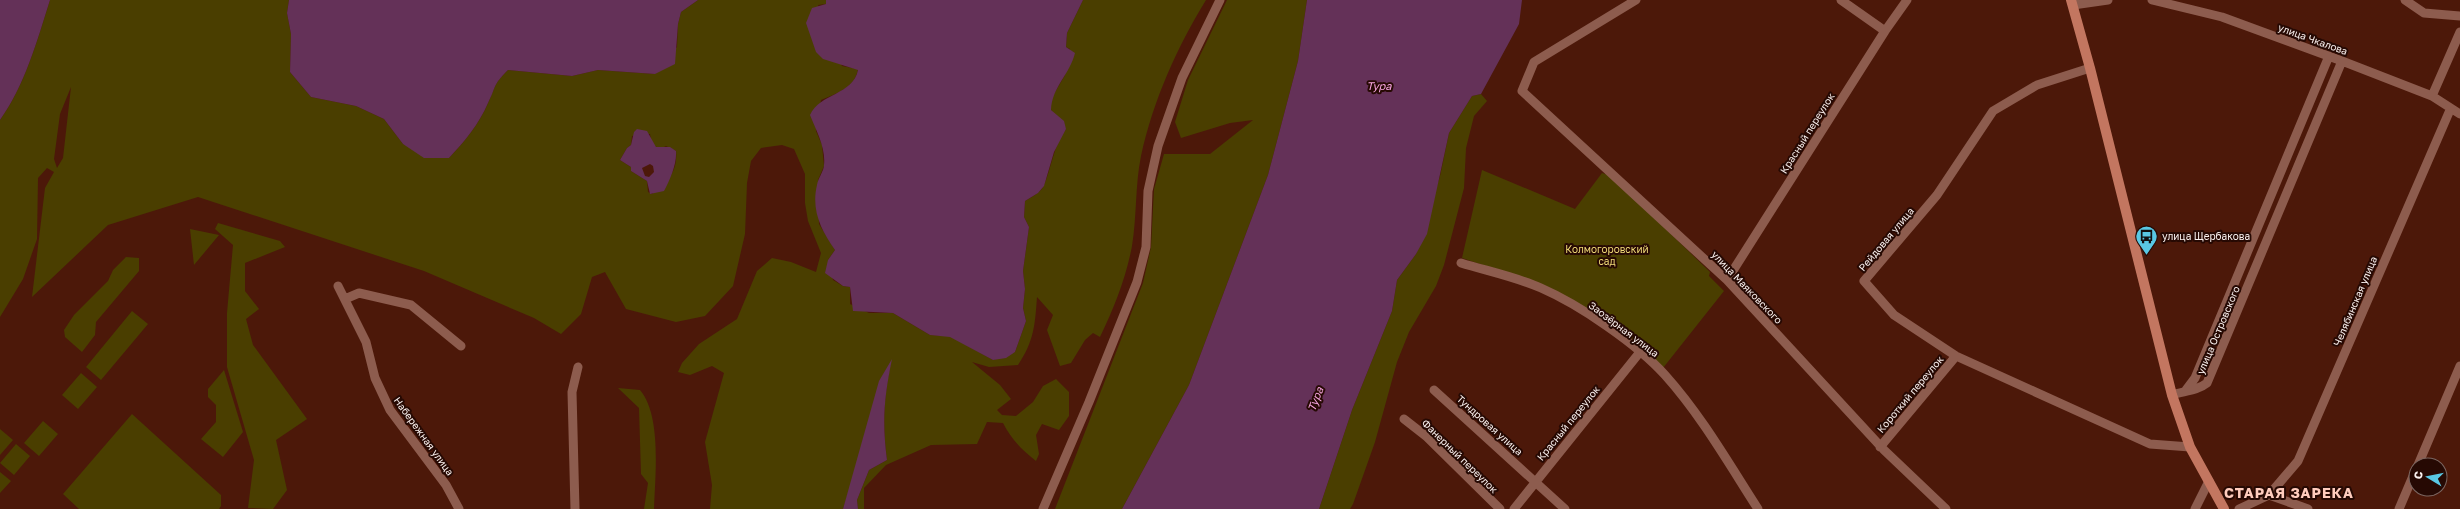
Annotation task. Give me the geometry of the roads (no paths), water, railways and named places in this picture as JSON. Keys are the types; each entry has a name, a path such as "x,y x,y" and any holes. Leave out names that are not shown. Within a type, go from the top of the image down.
{"street":[{"path":"1043,509 1089,402 1137,282 1146,247 1148,191 1158,146 1182,78 1220,0"},
{"name":"улица Маяковского","path":"1636,0 1534,62 1522,91 1727,280 1880,446 1946,509"},
{"path":"1841,0 1885,31"},
{"name":"Красный переулок","path":"1727,280 1885,31 1907,0"},
{"path":"2108,0 2072,2 2172,394 2190,447 2224,509"},
{"name":"улица Чкалова","path":"2152,0 2222,17 2329,56 2432,96 2450,110 2460,114"},
{"path":"2405,0 2424,13 2460,16"},
{"path":"2432,96 2460,32"},
{"name":"улица Островского","path":"2186,390 2195,378 2329,56"},
{"name":"улица Островского","path":"2186,390 2200,390 2208,383 2342,61"},
{"name":"Рейдовая улица","path":"2090,68 2037,85 1993,110 1937,195 1864,281 1894,315 1956,356 2150,444 2190,447"},
{"name":"Челябинская улица","path":"2269,495 2298,461 2450,110"},
{"name":"Заозёрная улица","path":"1461,263 1541,288 1584,311 1640,352 1665,374 1712,438 1758,509"},
{"name":"Набережная улица","path":"338,286 366,342 375,378 390,410 446,485 459,509"},
{"path":"345,299 359,293 411,305 460,346"},
{"name":"Красный переулок","path":"1514,509 1535,480 1640,352"},
{"name":"Короткий переулок","path":"1880,446 1956,356"},
{"path":"2421,457 2460,366"},
{"path":"575,509 572,392 578,367"},
{"name":"Тундровая улица","path":"1434,390 1535,480 1565,509"},
{"path":"2172,394 2186,390"},
{"name":"Фанерный переулок","path":"1404,419 1427,437 1500,509"},
{"path":"2195,509 2209,481"},
{"path":"2399,509 2408,488"},
{"path":"2239,509 2269,495 2308,509"}],"water":[{"path":"0,0 50,0 30,62 17,92 0,120"},
{"path":"289,0 698,0 681,12 678,24 675,64 655,74 598,70 572,76 508,70 497,83 476,125 449,158 424,158 403,144 384,119 356,106 311,97 290,72 291,34 287,13"},
{"path":"826,0 1083,0 1067,33 1066,47 1075,53 1073,61 1054,94 1052,102 1051,110 1064,121 1066,129 1054,152 1044,186 1038,193 1025,201 1024,217 1029,227 1023,271 1025,289 1023,308 1026,321 1015,352 1006,358 993,360 950,337 930,335 893,313 853,311 850,287 843,286 825,273 828,260 835,250 825,235 816,211 815,194 824,167 824,152 810,115 821,102 850,84 855,78 858,70 823,59 816,52 806,23 812,8 826,4"},
{"name":"Тура","path":"1307,0 1522,0 1519,24 1481,94 1472,96 1449,133 1427,234 1416,254 1397,280 1392,311 1352,410 1319,509 1122,509 1189,385 1268,175 1298,61"},
{"path":"637,129 647,131 656,147 670,147 676,151 671,177 664,191 650,194 647,181 631,171 631,167 620,160 627,148 631,145 634,132","holes":["650,164 653,166 654,172 649,177 645,176 642,168"]},
{"path":"892,359 887,386 884,421 887,460 869,470 857,500 858,509 843,509 879,381"}],"place":[{"name":"улица Щербакова","path":"2146,256"}],"district":[{"name":"СТАРАЯ ЗАРЕКА","path":"2289,492"}],"park label":[{"name":"Колмогоровский сад","path":"1607,254"}]}
